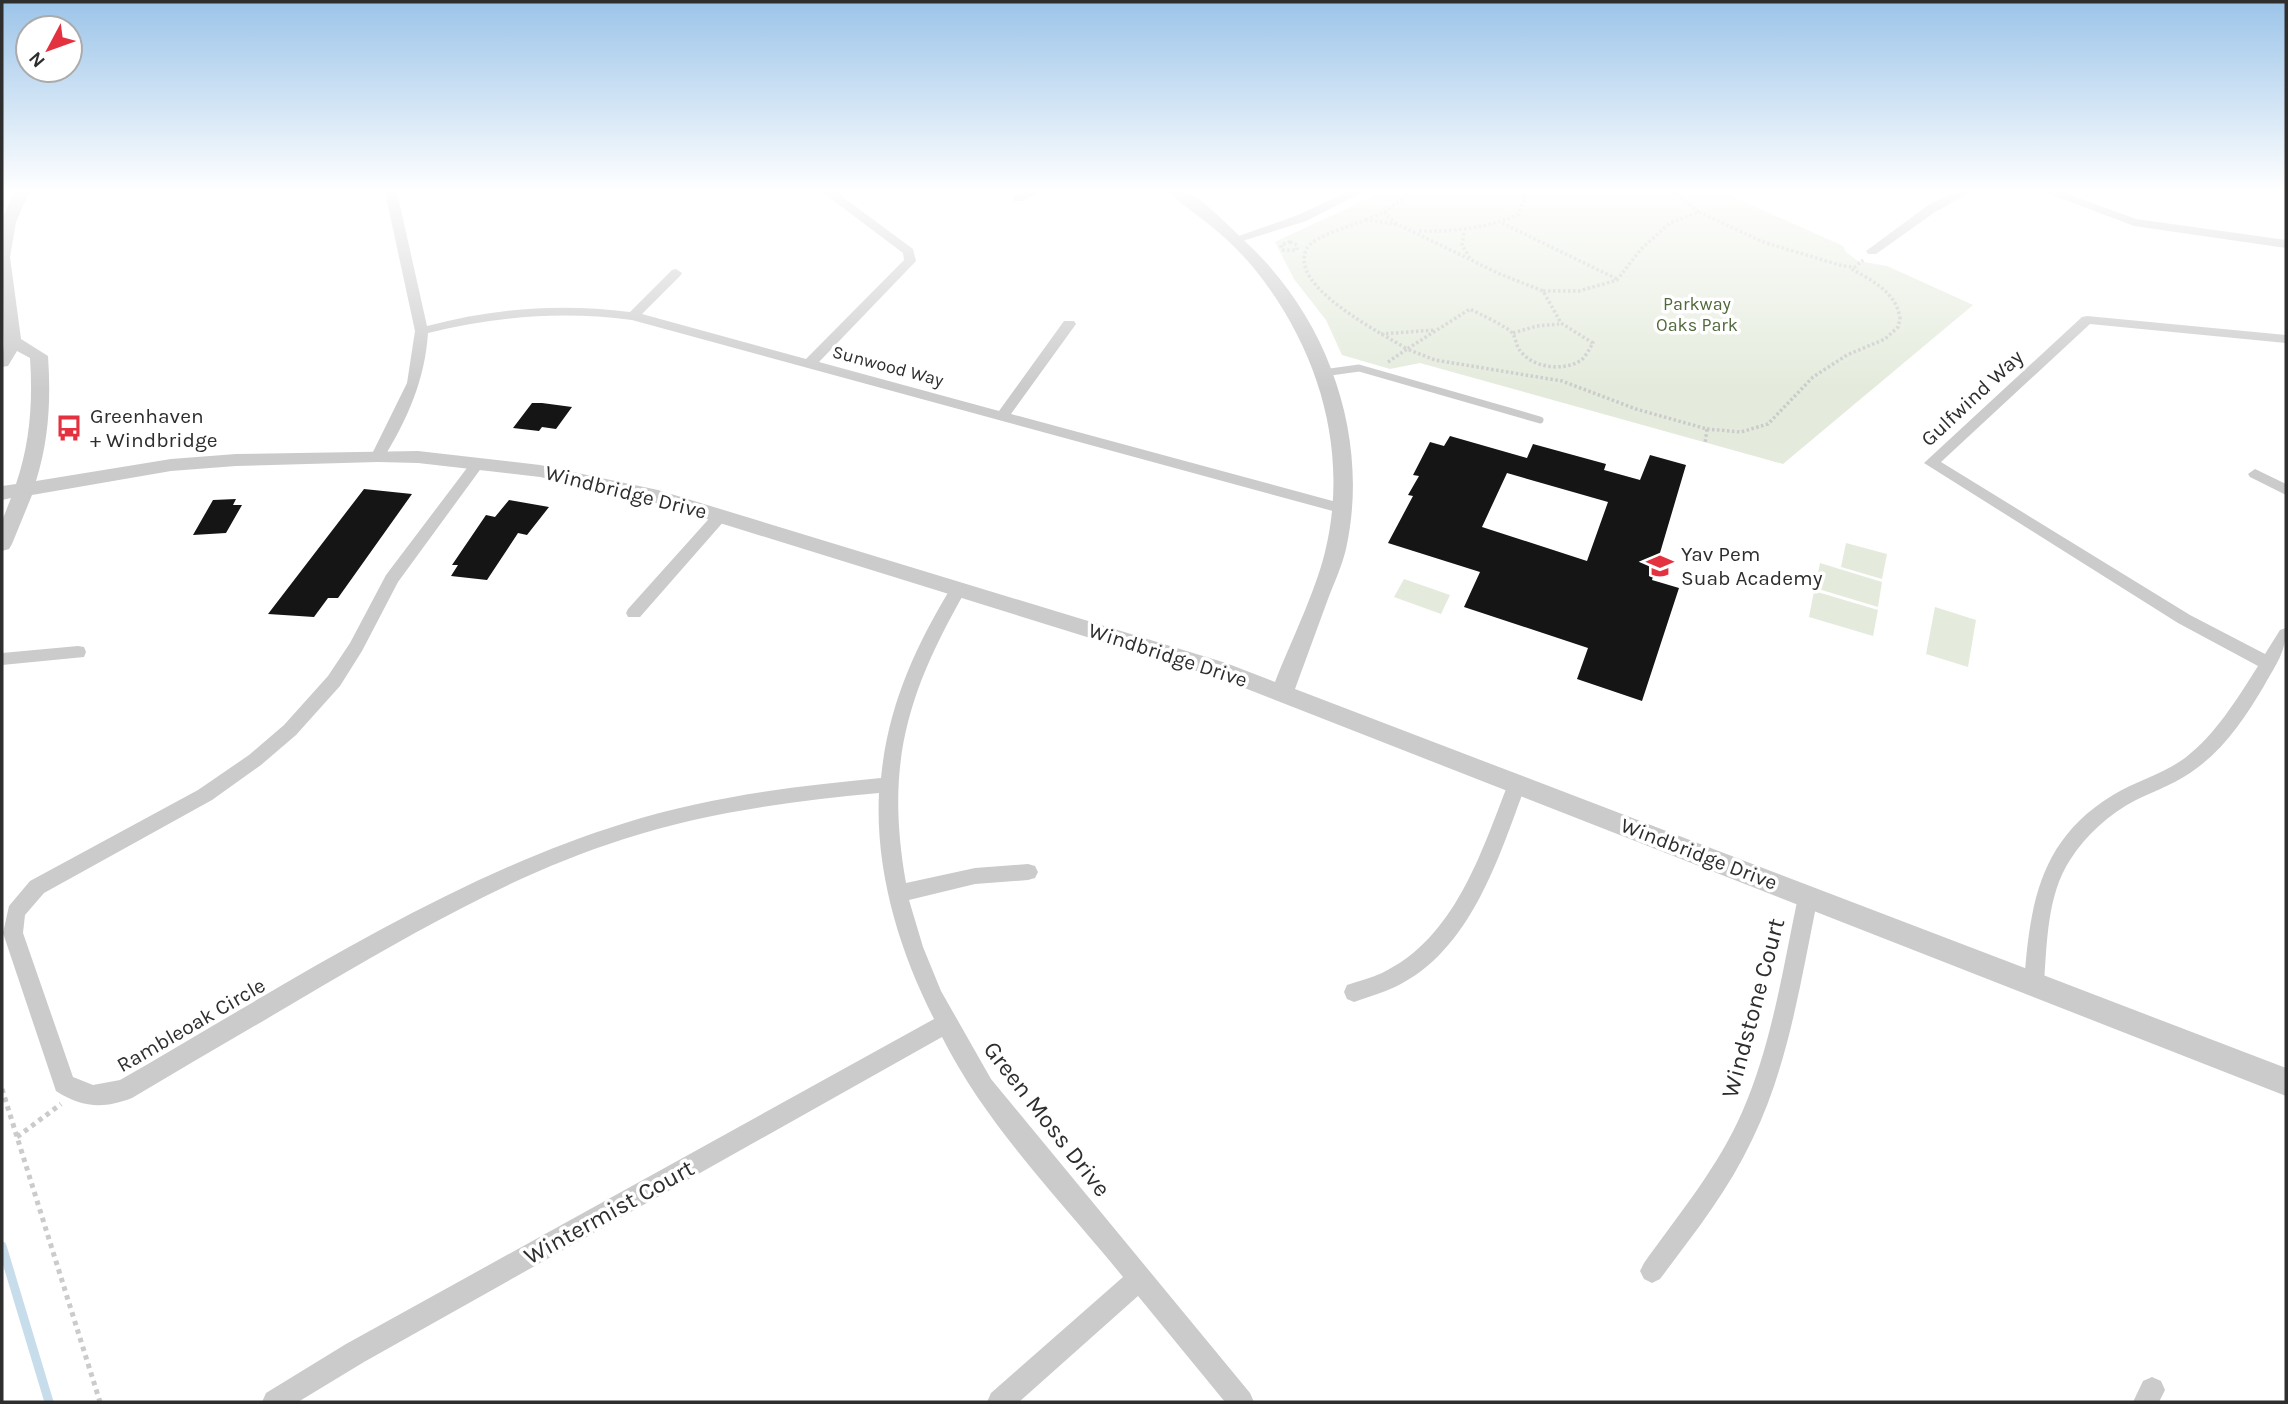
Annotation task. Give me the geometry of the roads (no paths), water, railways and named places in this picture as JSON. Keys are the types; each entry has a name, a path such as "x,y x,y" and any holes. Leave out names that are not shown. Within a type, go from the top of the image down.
{"street":[{"path":"2,258 7,344 2,362"},
{"path":"377,456 412,391 419,370 422,331 406,258"},
{"path":"809,364 910,261 910,258"},
{"path":"1253,258 1295,312 1336,405 1343,438 1337,543 1282,693"},
{"path":"633,316 676,273"},
{"name":"Sunwood Way","path":"422,331 484,316 533,310 576,309 633,316 1340,508"},
{"name":"Gulfwind Way","path":"2267,663 2196,626 1931,463 2087,320 2286,338"},
{"path":"1002,417 1069,324"},
{"path":"2,544 25,488 37,446 42,412 42,382 38,356 7,344"},
{"name":"Windbridge Drive","path":"2,493 140,470 210,462 377,456 478,463 600,482 720,516 1226,672 2286,1082"},
{"name":"Rambleoak Circle","path":"478,463 392,579 356,648 334,681 290,730 255,760 205,795 51,877 22,904 13,921 13,933 64,1084 79,1095 98,1097 124,1090 401,930 474,891 589,843 664,819 725,804 811,791 889,785"},
{"path":"2255,474 2286,491"},
{"path":"634,613 720,516"},
{"name":"Green Moss Drive","path":"958,590 922,652 906,695 896,733 889,785 889,840 897,894 918,967 945,1024 984,1088 1241,1402"},
{"path":"2034,984 2040,911 2049,880 2062,852 2084,826 2105,809 2167,778 2191,763 2214,743 2286,634"},
{"path":"2,659 78,652"},
{"path":"1354,992 1379,986 1402,975 1422,960 1451,927 1474,891 1517,784"},
{"path":"897,894 975,876 1028,872"},
{"name":"Windstone Court","path":"1652,1271 1717,1180 1752,1115 1770,1066 1808,897"},
{"name":"Wintermist Court","path":"275,1402 367,1346 945,1024"},
{"path":"1000,1402 1139,1279"}],"lane":[{"path":"1323,373 1359,368 1540,420"}],"waterway":[{"path":"2,1246 49,1402"}],"place":[{"name":"Greenhaven + Windbridge","path":"69,428"},
{"name":"Yav Pem Suab Academy","path":"1660,566"}],"park label":[{"name":"Parkway Oaks Park","path":"1697,314"}]}
